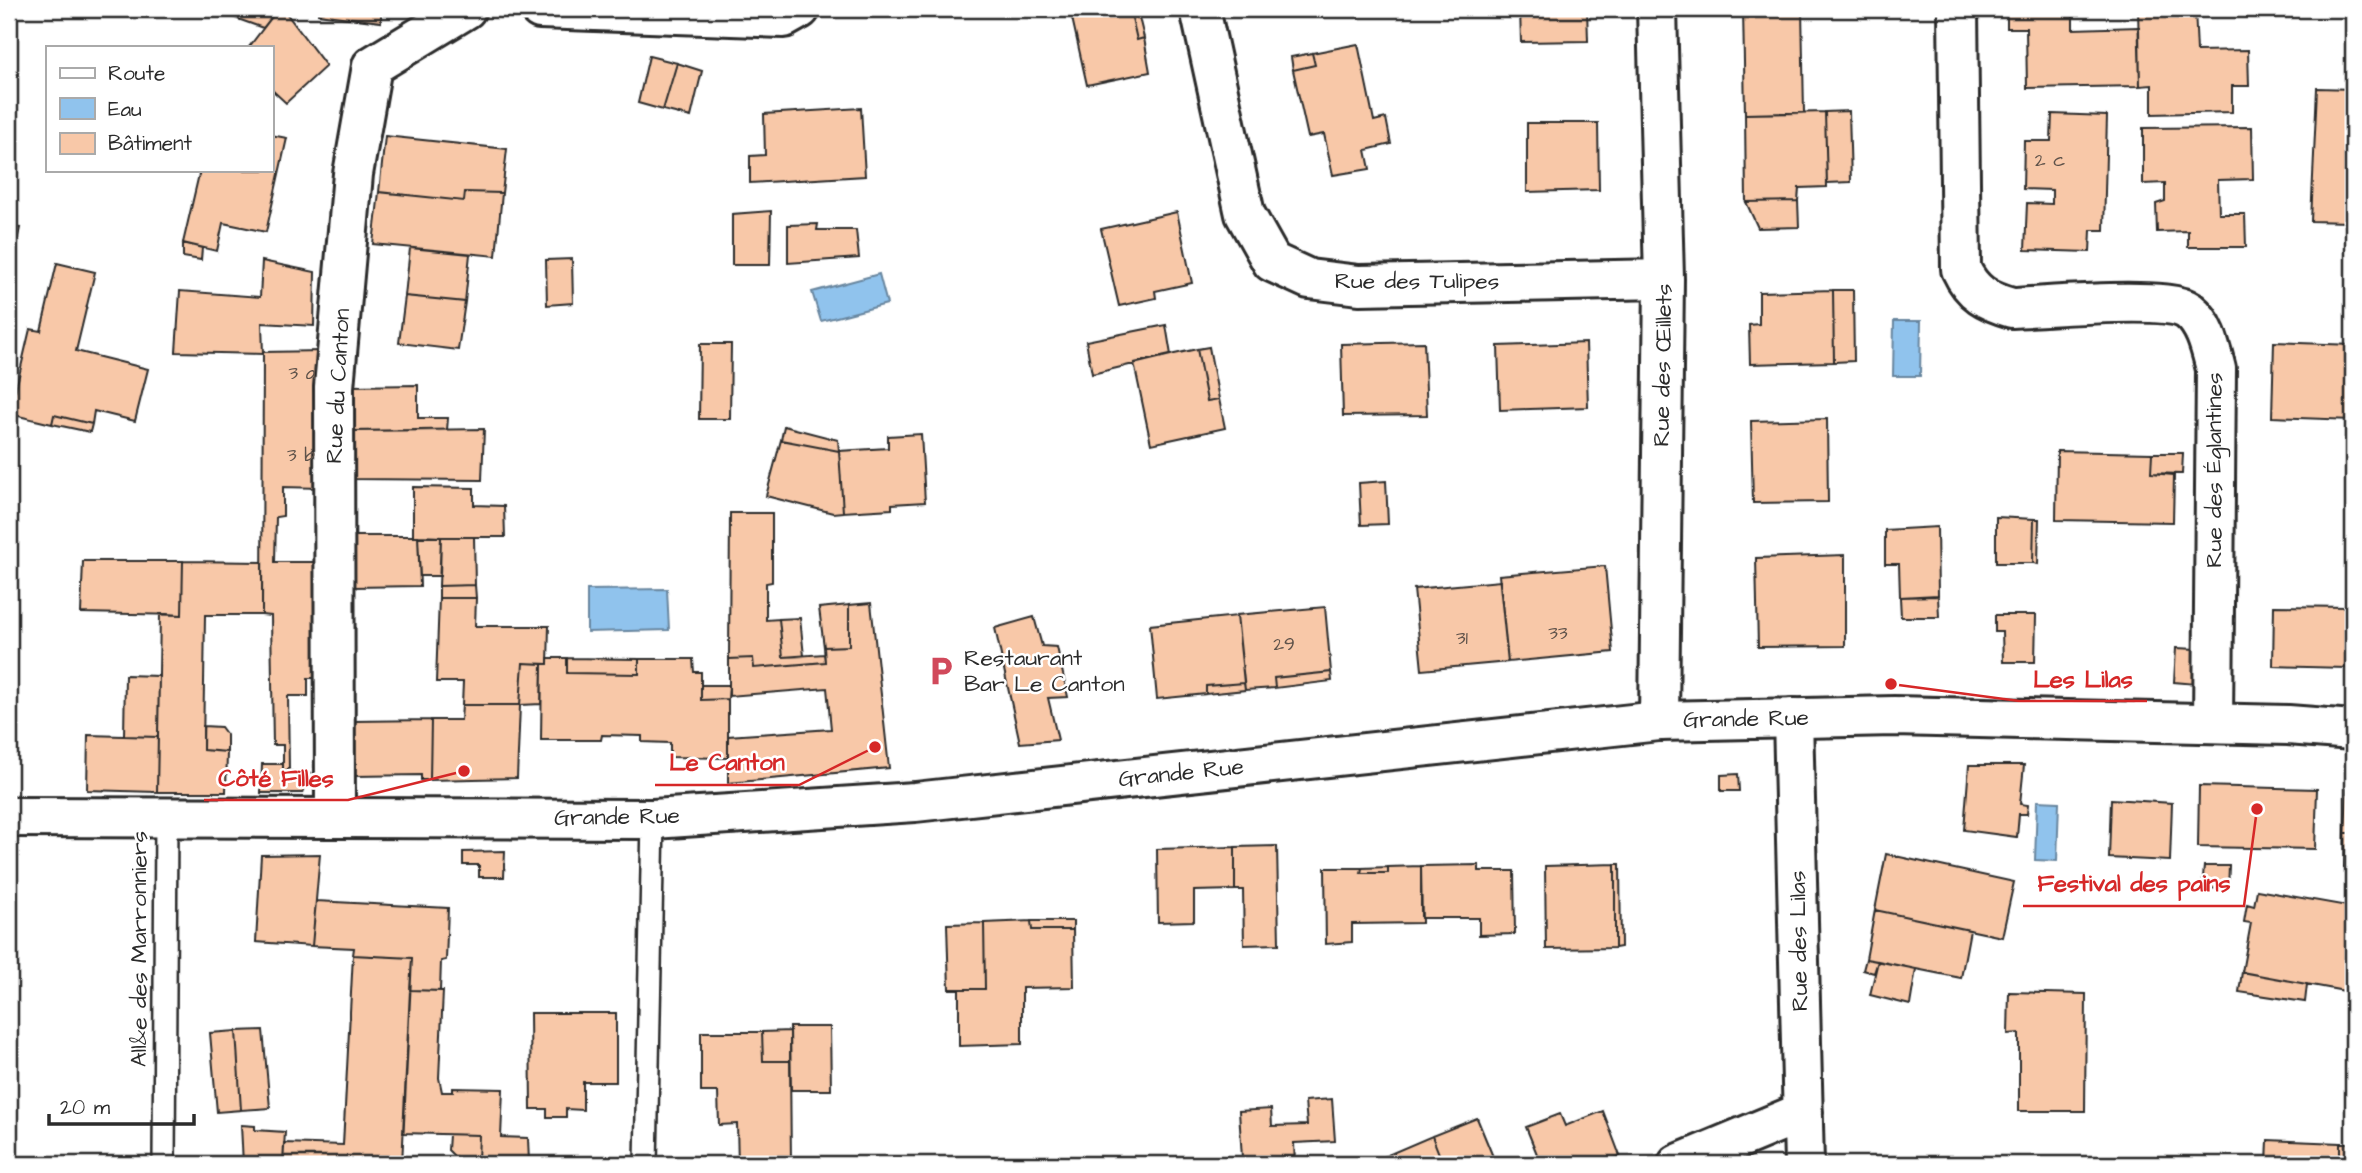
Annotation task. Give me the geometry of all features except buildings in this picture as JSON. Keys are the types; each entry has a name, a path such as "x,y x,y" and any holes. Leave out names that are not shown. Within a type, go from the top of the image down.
{"street":[{"name":"Rue du Canton","path":"335,818 334,387 353,174 372,66 466,9"},
{"path":"540,9 783,18 800,9"},
{"name":"Rue des Tulipes","path":"1200,9 1245,215 1272,262 1309,279 1359,285 1664,279"},
{"name":"Rue des Œillets","path":"1657,9 1664,279 1659,722"},
{"name":"Rue des Églantines","path":"1958,9 1961,269 1970,288 1990,302 2012,308 2161,303 2188,311 2206,334 2216,369 2213,723"},
{"name":"Grande Rue","path":"9,817 653,819 915,802 1659,722 1894,716 2213,723 2353,730"},
{"name":"Rue des Lilas","path":"1793,718 1804,1164"},
{"path":"1678,1164 1803,1112"}],"lane":[{"name":"All&e des Marronniers","path":"164,1164 166,818"},
{"path":"646,1164 653,819"}],"water":[{"path":"879,274 887,304 821,321 812,292"},
{"path":"1894,321 1921,321 1920,376 1893,376"},
{"path":"667,589 669,630 587,632 587,590"},
{"path":"2037,801 2059,802 2057,861 2035,860"}],"place":[{"name":"Restaurant Bar Le Canton","path":"941,671"},
{"name":"Les Lilas","path":"1891,684"},
{"name":"Le Canton","path":"875,747"},
{"name":"Côté Filles","path":"464,771"},
{"name":"Festival des pains","path":"2257,809"}]}
